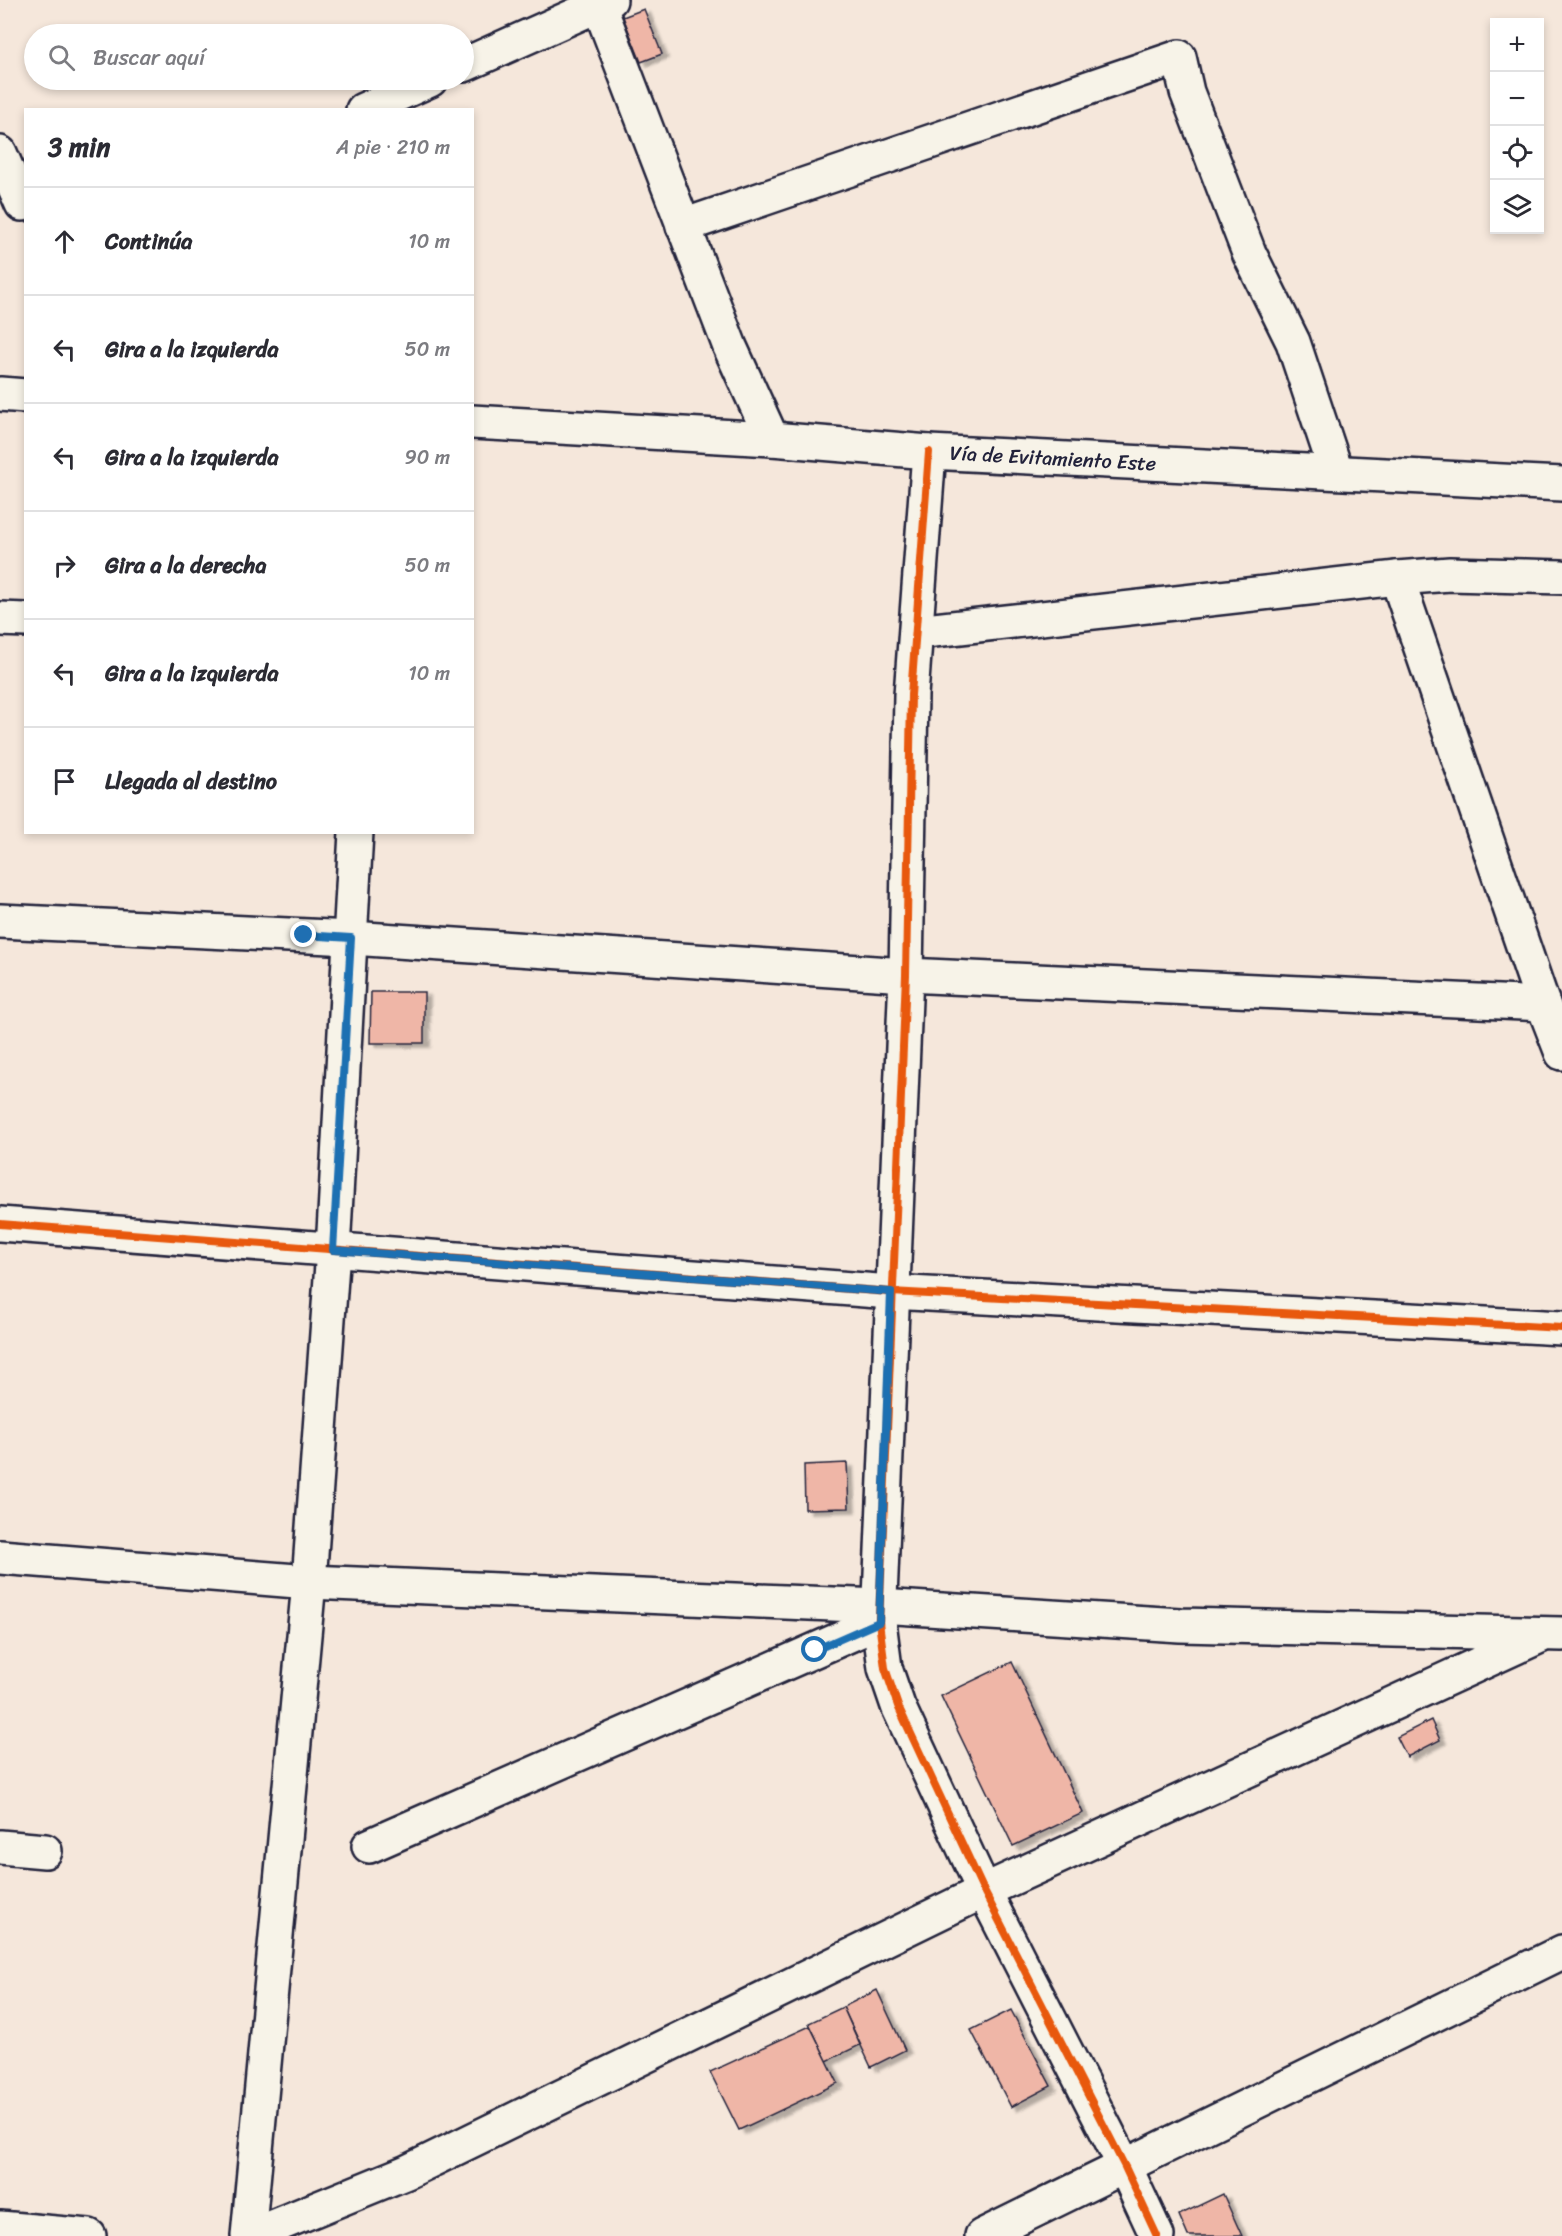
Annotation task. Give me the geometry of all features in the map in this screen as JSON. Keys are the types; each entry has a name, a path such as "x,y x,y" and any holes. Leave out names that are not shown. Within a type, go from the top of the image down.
{"main road":[{"path":"474,60 602,1 683,226 730,347 772,439"},
{"path":"683,226 1179,57 1186,92 1249,253 1293,342 1336,471"},
{"path":"367,108 408,90"},
{"path":"0,153 22,204"},
{"path":"0,394 24,396"},
{"name":"Vía de Evitamiento Este","path":"474,422 772,439 929,452 1562,484"},
{"path":"929,452 911,694 906,975 879,1614 885,1668 898,1706 984,1891 1125,2167 1157,2236"},
{"path":"916,632 1397,578 1450,574 1562,577"},
{"path":"1397,578 1543,1004 1562,1053"},
{"path":"0,619 24,620"},
{"path":"356,834 333,1250 309,1582 249,2236 407,2172 984,1891 1555,1633"},
{"path":"0,921 351,938 906,975 1543,1004"},
{"path":"0,1224 891,1292 1562,1328"},
{"path":"0,1557 309,1582 879,1614 1180,1625 1555,1633"},
{"path":"369,1846 879,1614"},
{"path":"0,1847 45,1851"},
{"path":"982,2236 1562,1952"},
{"path":"0,2228 89,2236"}],"building":[{"path":"644,9 662,54 641,62 623,17"},
{"path":"371,992 424,992 424,1043 370,1043"},
{"path":"847,1463 849,1508 805,1509 804,1465"},
{"path":"1012,1662 1083,1813 1013,1846 941,1696"},
{"path":"1431,1720 1440,1740 1407,1757 1397,1737"},
{"path":"877,1990 905,2050 871,2067 843,2007"},
{"path":"843,2007 860,2045 827,2061 809,2023"},
{"path":"1011,2010 1051,2086 1011,2107 971,2030"},
{"path":"810,2026 838,2083 739,2130 710,2072"},
{"path":"1223,2194 1242,2236 1188,2236 1179,2215"}],"cycle path":[{"path":"929,452 911,695 906,975 879,1622 885,1668 898,1706 984,1891 1125,2167 1157,2236"},
{"path":"0,1224 891,1292 1562,1328"}],"route":[{"path":"304,935 351,938 333,1250 891,1292 879,1622 815,1650"}]}
